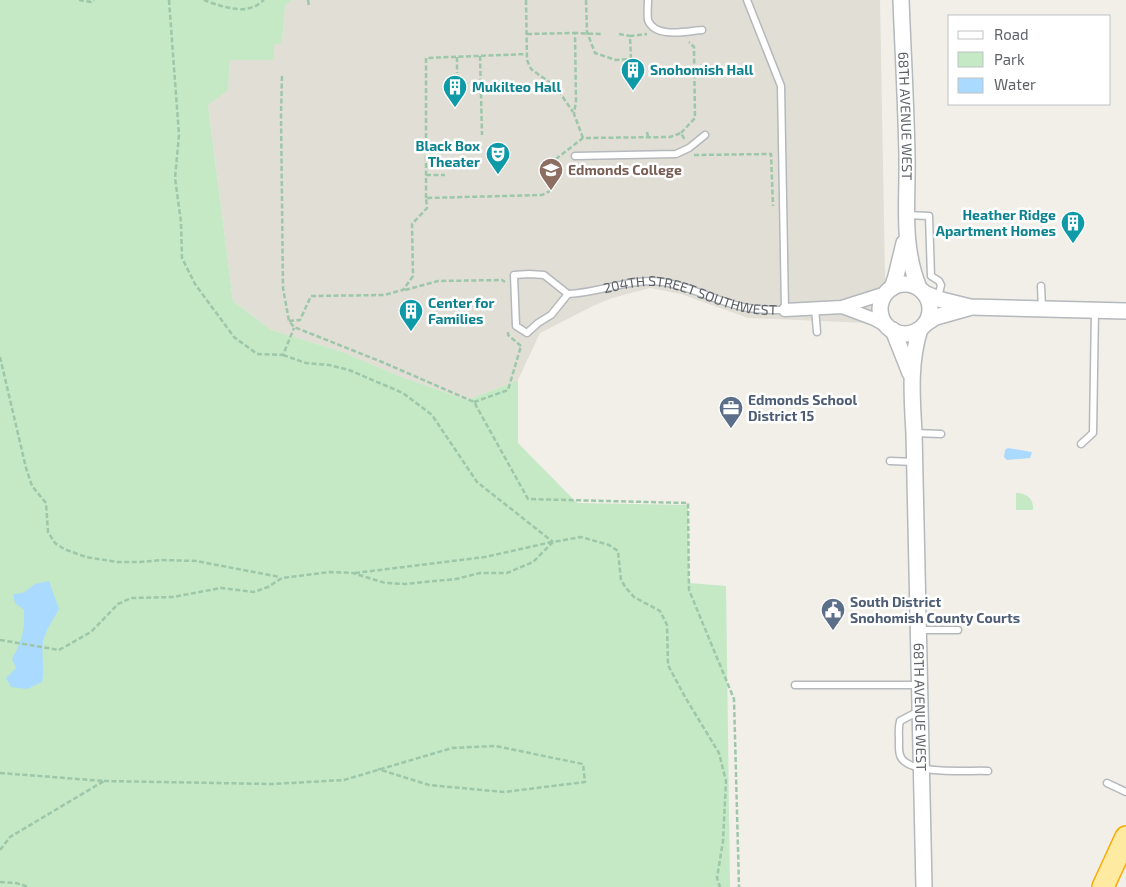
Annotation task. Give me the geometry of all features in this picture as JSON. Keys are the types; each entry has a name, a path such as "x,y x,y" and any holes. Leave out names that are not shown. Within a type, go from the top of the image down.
{"highway":[{"path":"1103,887 1126,837"}],"street":[{"name":"68TH AVENUE WEST","path":"901,0 907,156 906,232 911,265 927,293"},
{"name":"68TH AVENUE WEST","path":"889,290 900,264 906,232"},
{"path":"970,307 905,284 889,290 880,306 881,313 890,328 907,333 936,317 970,307 1126,310"},
{"name":"204TH STREET SOUTHWEST","path":"785,310 842,307 889,290"},
{"path":"922,326 928,318 930,305 927,293"},
{"name":"204TH STREET SOUTHWEST","path":"842,307 867,316 890,328"},
{"name":"68TH AVENUE WEST","path":"922,326 916,340 911,376 915,462 924,887"},
{"name":"68TH AVENUE WEST","path":"890,328 911,376"}],"lane":[{"path":"648,0 648,19 653,27 663,32 702,30"},
{"path":"747,0 781,86 785,310"},
{"path":"575,156 676,154 689,148 705,135"},
{"path":"906,215 929,216 931,276 939,281 941,285 927,293"},
{"path":"514,275 544,275 568,294 551,315 526,333 516,326 514,275"},
{"name":"204TH STREET SOUTHWEST","path":"568,294 585,293 628,283 652,281 673,284 744,308 785,310"},
{"path":"1041,286 1042,308"},
{"path":"815,308 816,332"},
{"path":"1082,444 1093,433 1094,310"},
{"path":"914,433 941,434"},
{"path":"890,461 915,462"},
{"path":"918,630 958,630"},
{"path":"795,686 919,685"},
{"path":"920,711 900,722 898,726 899,755 903,761 921,768 937,771 988,771"},
{"path":"1107,783 1126,792"}],"path":[{"path":"78,0 90,2 94,0"},
{"path":"169,0 179,135 175,178 181,222 182,258 195,284 234,337 257,354 284,356 306,363 329,365 348,370 403,393 432,415 477,482 553,542"},
{"path":"204,0 221,6 239,8 253,8 264,0"},
{"path":"308,0 308,6"},
{"path":"526,0 527,60 531,70 556,88 574,114 583,138"},
{"path":"586,0 586,32 596,53 616,60 631,59"},
{"path":"619,34 630,36 646,35 653,27"},
{"path":"527,34 586,32 602,34"},
{"path":"574,114 576,106 575,33"},
{"path":"630,36 633,80"},
{"path":"426,198 542,195 550,192 552,162 583,138 670,137 681,133 695,118 694,46 687,41"},
{"path":"403,290 413,276 412,224 426,208 426,58 527,54"},
{"path":"480,56 482,135"},
{"path":"457,57 457,73"},
{"path":"282,76 283,288 289,321 294,327 382,362 474,402 528,499 688,503 688,590 734,699 739,887"},
{"path":"647,132 648,138"},
{"path":"681,133 685,141"},
{"path":"692,152 694,156 771,154 773,213"},
{"path":"426,175 445,175"},
{"path":"289,321 300,320 312,296 384,295 438,281 502,280 506,282"},
{"path":"508,326 508,335 521,346"},
{"path":"284,356 294,327"},
{"path":"474,402 508,390 526,333"},
{"path":"0,357 26,468 32,486 46,503 48,532 55,543 64,549 86,557 117,562 196,561 282,578 330,572 353,573 485,557 581,537 609,545 618,552 621,580 626,588 634,597 660,611 667,625 668,665 719,753 726,781 723,840 716,878 720,887"},
{"path":"353,573 385,583 405,584 456,579 480,573 507,573 533,562 553,542"},
{"path":"0,640 59,650 91,632 118,604 131,598 173,597 221,588 254,592 268,587 282,578"},
{"path":"0,773 104,781 272,784 344,780 378,769 452,748 495,746 583,764 585,782 504,792 429,785 378,769"},
{"path":"0,850 10,837 104,781"},
{"path":"0,882 16,883 30,887"}],"shaded area":[{"name":"Edmonds College","path":"292,0 880,0 885,276 890,324 748,318 681,294 650,288 612,298 540,333 518,380 467,400 399,376 343,352 271,330 233,301 208,105 228,89 230,60 274,44 282,43 285,6"}],"green space":[{"path":"0,0 292,0 285,6 282,43 274,45 274,60 230,60 228,90 208,105 233,301 271,330 343,352 399,376 467,400 518,380 518,443 577,503 688,505 689,583 726,586 730,887 0,887"},
{"path":"1016,493 1029,497 1033,510 1016,510"}],"water":[{"path":"1008,448 1032,452 1030,458 1007,460 1004,457 1005,450"},
{"path":"49,581 59,609 43,642 42,682 27,689 11,687 6,678 16,668 12,659 22,636 24,617 24,610 15,603 13,594 23,593 35,584"}],"place":[{"name":"Snohomish Hall","path":"633,91"},
{"name":"Mukilteo Hall","path":"455,108"},
{"name":"Black Box Theater","path":"498,175"},
{"name":"Edmonds College","path":"551,191"},
{"name":"Heather Ridge Apartment Homes","path":"1073,244"},
{"name":"Center for Families","path":"411,332"},
{"name":"Edmonds School District 15","path":"731,429"},
{"name":"South District Snohomish County Courts","path":"833,631"}]}
